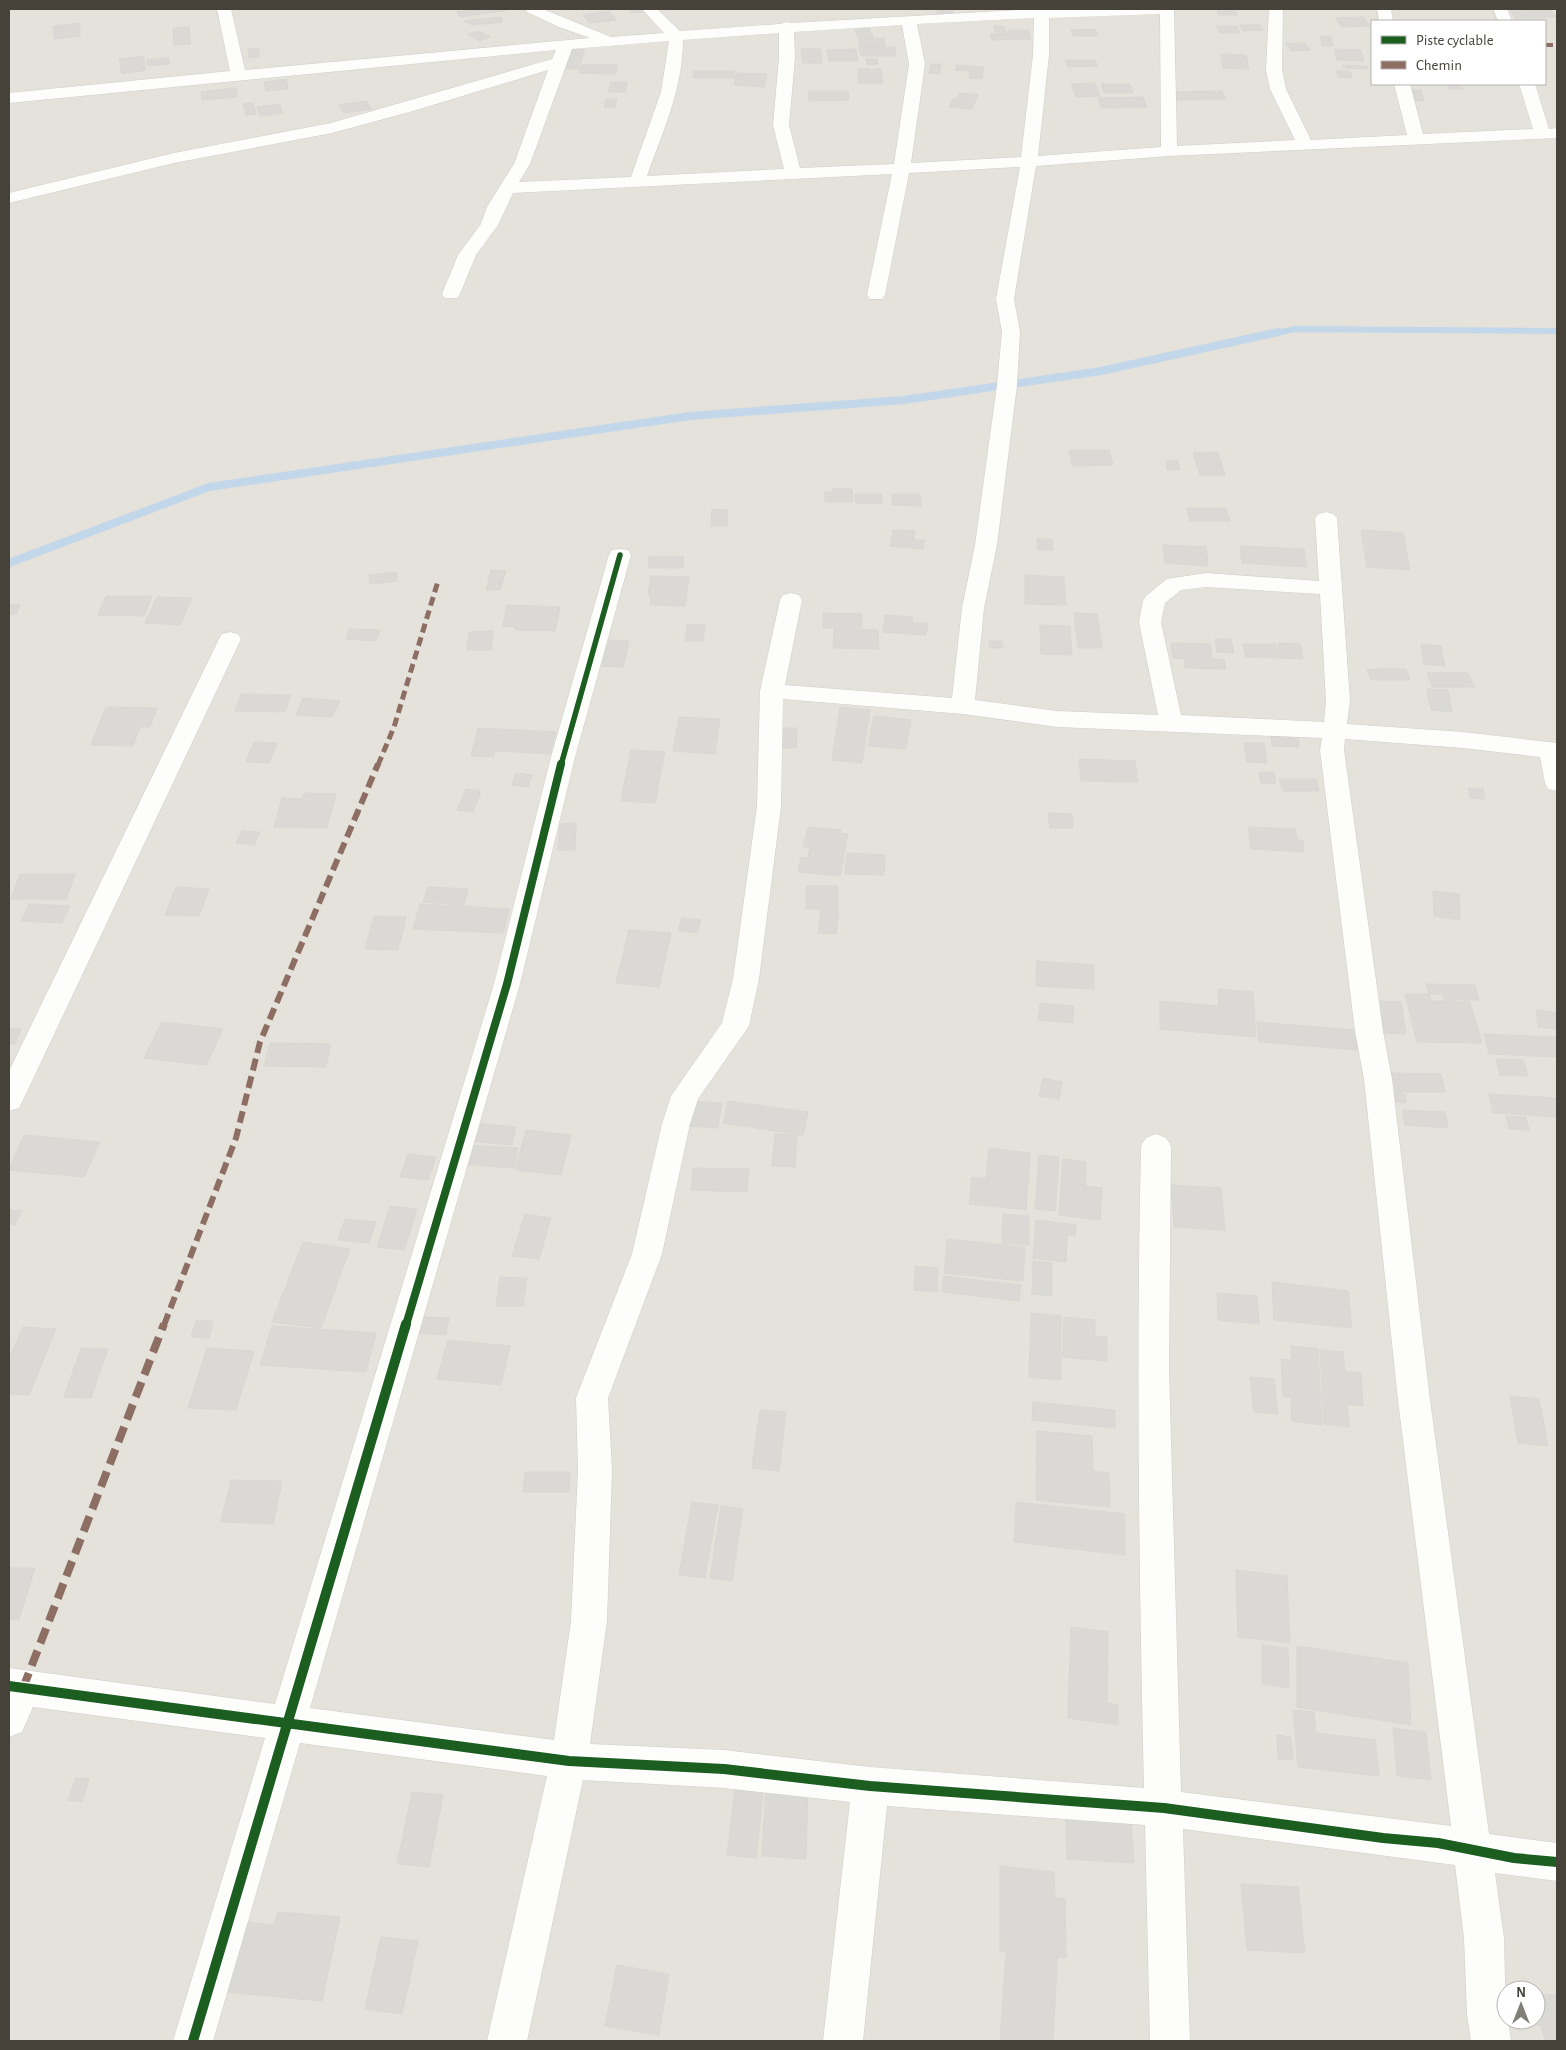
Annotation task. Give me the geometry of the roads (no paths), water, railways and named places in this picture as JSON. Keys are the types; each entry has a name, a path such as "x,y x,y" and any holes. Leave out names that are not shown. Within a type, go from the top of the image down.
{"street":[{"path":"224,9 239,76"},
{"path":"532,9 564,24 615,42"},
{"path":"637,182 670,89 677,52 676,36 649,9"},
{"path":"9,98 113,81 239,76 786,26 1042,11 1166,9 1169,151"},
{"path":"1276,9 1274,70 1278,88 1289,108 1304,145"},
{"path":"963,706 973,608 986,545 1007,385 1011,332 1005,299 1029,162 1040,64 1042,11"},
{"path":"876,295 892,223 900,167 911,116 917,64 908,19"},
{"path":"786,26 787,58 782,125 793,172"},
{"path":"451,294 467,255 489,225 522,164 558,62 566,46"},
{"path":"9,198 174,158 332,128 407,108 558,62"},
{"path":"1402,85 1416,140"},
{"path":"508,188 738,178 793,172 1029,162 1169,151 1550,134 1526,85"},
{"path":"1326,518 1338,701 1332,750 1369,1031 1378,1079 1414,1400 1471,1850 1484,1938 1487,2014 1491,2041"},
{"path":"193,2041 507,984 562,757 620,555"},
{"path":"1171,723 1150,622 1154,601 1175,584 1206,580 1330,588"},
{"path":"507,2041 568,1761 589,1621 595,1470 592,1398 647,1254 676,1124 685,1096 735,1026 746,979 769,806 772,691 791,600"},
{"path":"9,1100 230,639"},
{"path":"772,691 963,706 1057,719 1334,731 1463,740 1554,750 1557,783"},
{"path":"1156,1146 1152,1358 1155,1568 1170,2041"},
{"path":"13,1698 287,1725 568,1761 724,1769 870,1786 1164,1808 1382,1838 1438,1843 1514,1858 1557,1862"},
{"path":"843,2041 870,1786"}],"waterway":[{"path":"1273,334 1294,329 1557,331"},
{"path":"9,563 209,487 690,416 904,400 1101,371 1278,332"}]}
